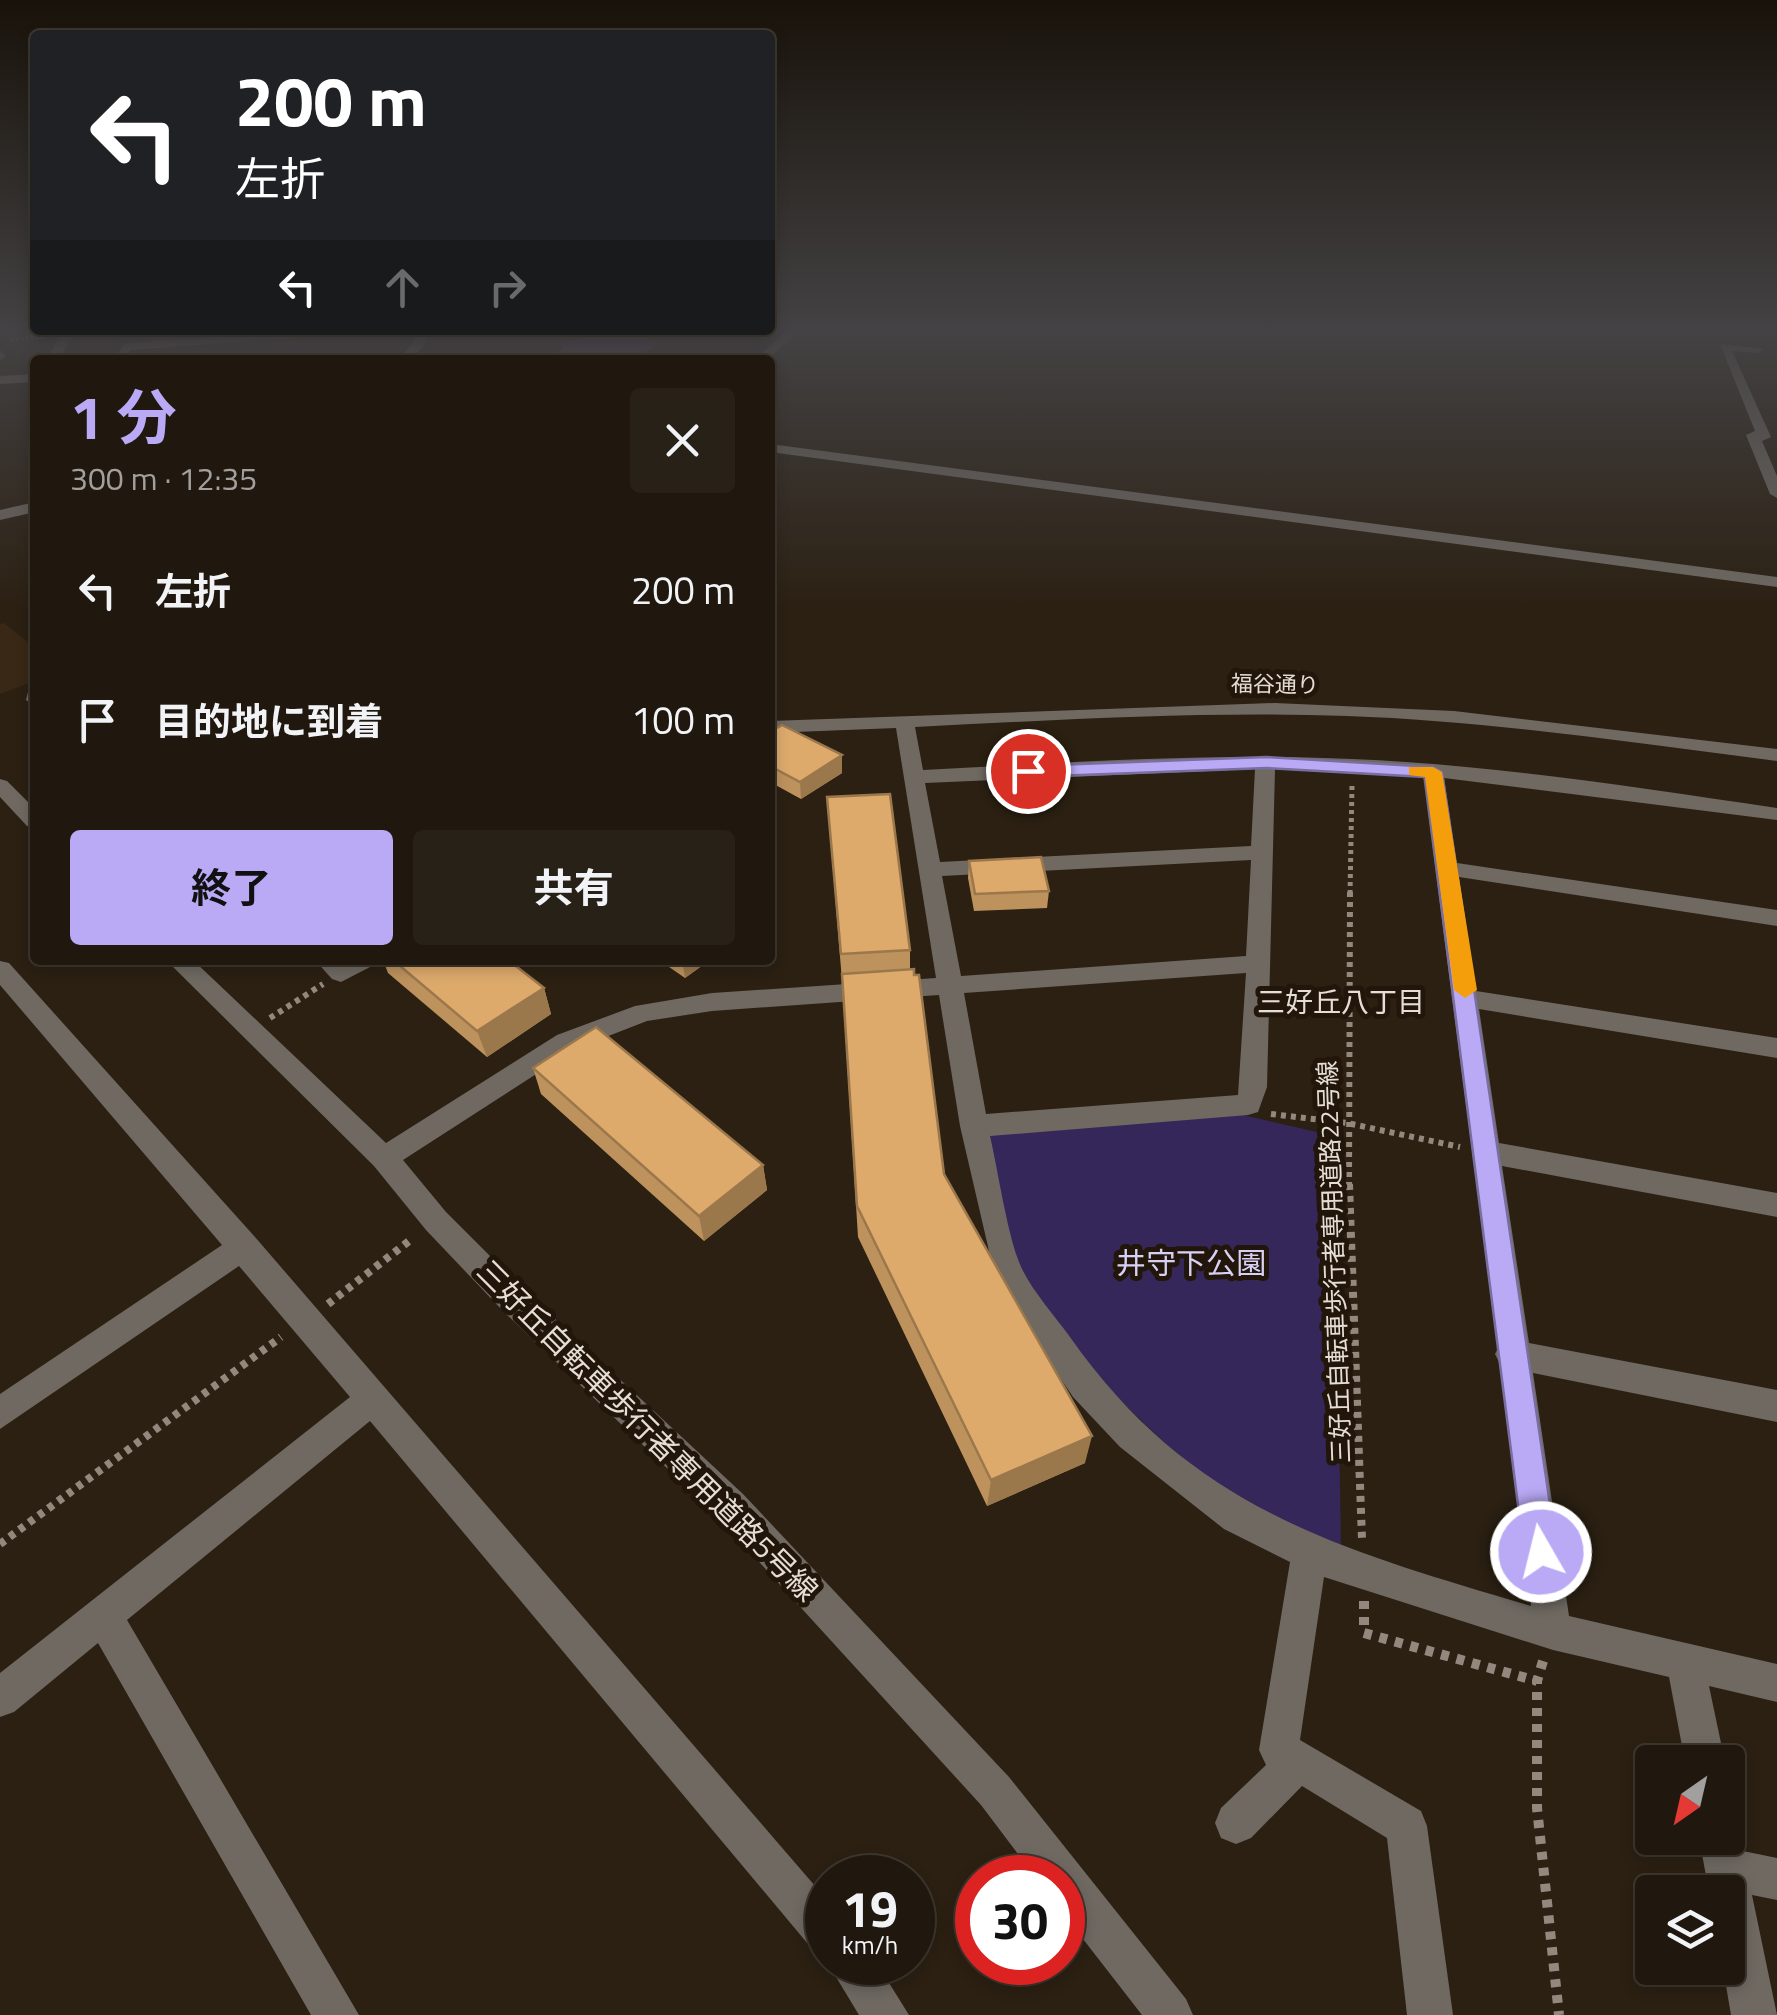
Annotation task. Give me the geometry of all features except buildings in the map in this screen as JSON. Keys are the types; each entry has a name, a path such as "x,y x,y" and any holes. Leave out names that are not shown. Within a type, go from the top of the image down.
{"street":[{"path":"1757,422 1764,437 1753,435 1777,494"},
{"path":"775,449 1777,582"},
{"path":"0,515 30,508"},
{"name":"福谷通り","path":"775,727 1220,708 1350,710 1502,722 1777,755"},
{"path":"905,724 974,1126 1007,1272 1085,1386 1132,1436 1184,1479 1236,1517 1310,1553 1363,1574 1552,1631 1777,1683"},
{"path":"914,777 1266,763 1433,772 1611,790 1777,814"},
{"path":"974,1126 1248,1105 1254,1087 1266,763"},
{"path":"1433,772 1552,1631"},
{"path":"0,785 30,816"},
{"path":"930,870 1264,852"},
{"path":"1445,868 1777,918"},
{"path":"384,1158 566,1042 644,1012 712,1002 1259,964"},
{"name":"三好丘自転車歩行者専用道路5号線","path":"183,965 384,1158 436,1221 514,1301 730,1506 996,1791 1170,2015"},
{"path":"0,969 244,1246 370,1401 805,1908"},
{"path":"1467,998 1777,1048"},
{"path":"1486,1152 1777,1206"},
{"path":"0,1413 244,1246"},
{"path":"1512,1354 1777,1406"},
{"path":"0,1698 370,1401"},
{"path":"1310,1553 1279,1750 1406,1826 1430,2015"},
{"path":"103,1615 336,2015"},
{"path":"1685,1662 1702,1745"},
{"path":"1236,1824 1298,1762"},
{"path":"1723,1855 1754,2015"},
{"path":"1725,1855 1777,1879"},
{"path":"864,1985 886,2015"}],"path":[{"name":"三好丘自転車歩行者専用道路22号線","path":"1352,768 1346,1123 1364,1633 1538,1680"},
{"path":"252,1030 343,965"},
{"path":"1248,1105 1269,1113 1346,1123 1486,1152"},
{"path":"0,1544 436,1221"},
{"path":"1552,1631 1538,1680 1537,1808 1559,2015"}],"shaded area":[{"path":"4,623 30,644 30,683 0,694 0,624"}],"green space":[{"name":"井守下公園","path":"1239,1114 1334,1136 1341,1547 1252,1513 1168,1446 1074,1356 1016,1279 970,1136"}],"slow traffic":[{"path":"1415,771 1433,772 1465,990"}],"district":[{"name":"三好丘八丁目","path":"1341,1002"}],"route":[{"path":"1028,771 1266,763 1433,772 1541,1552"}]}
